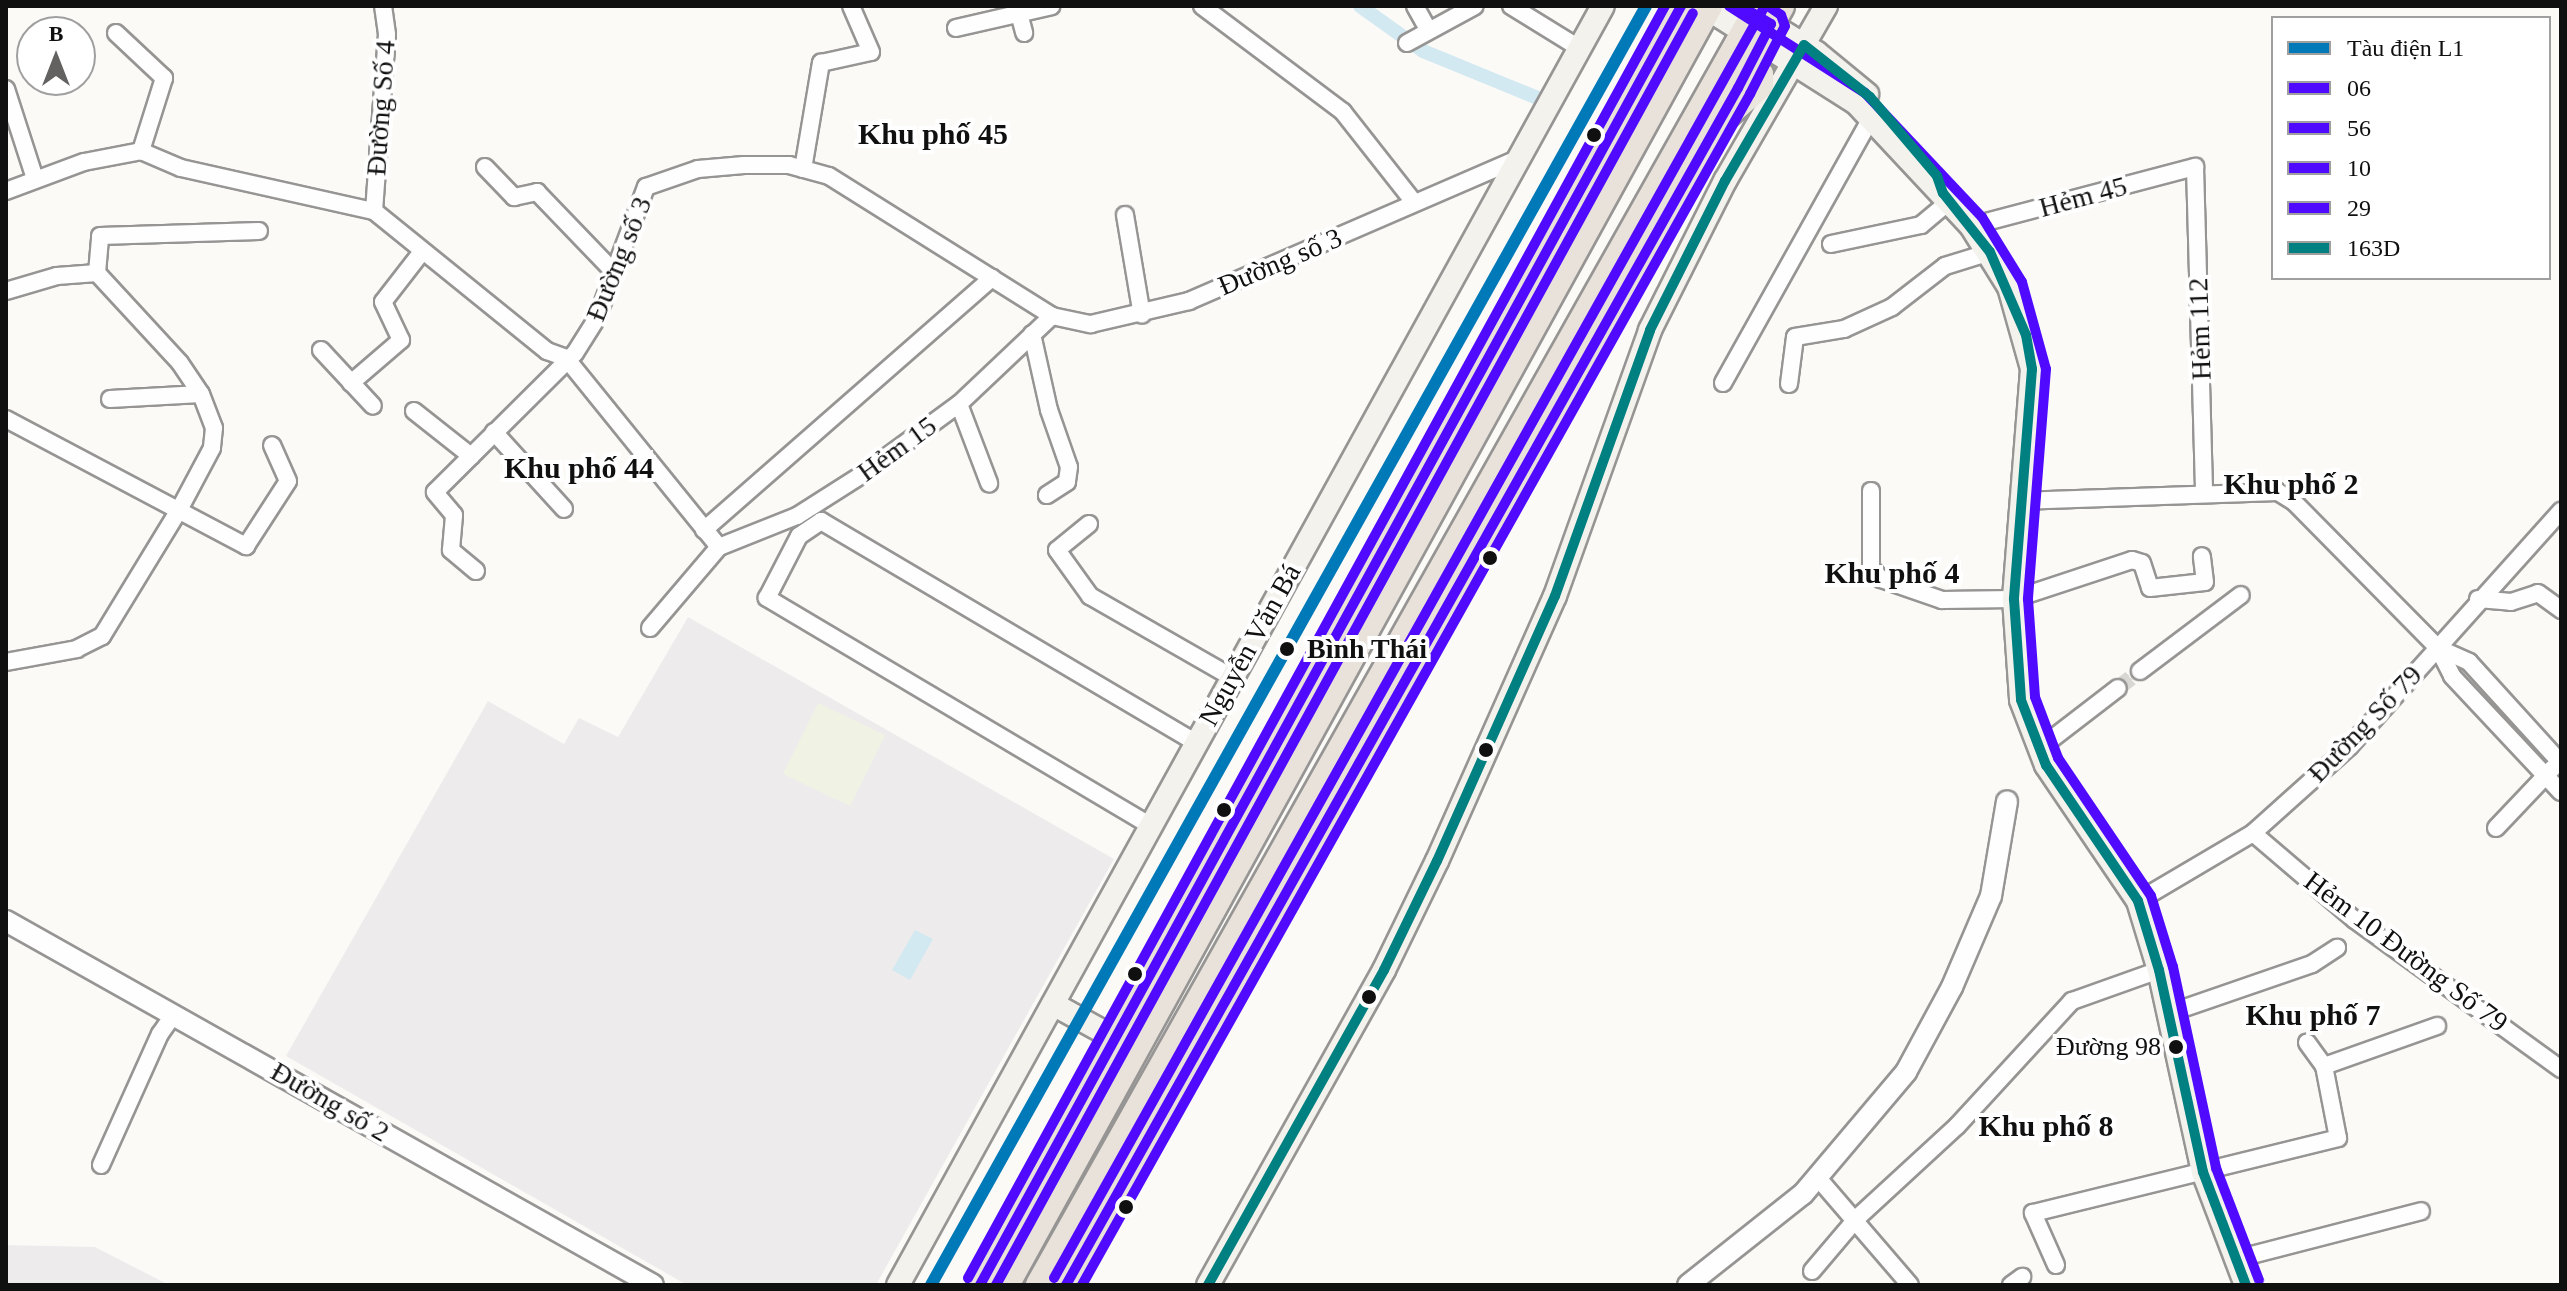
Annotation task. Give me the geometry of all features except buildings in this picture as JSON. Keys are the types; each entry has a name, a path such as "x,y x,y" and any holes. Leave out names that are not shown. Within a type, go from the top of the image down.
{"highway":[{"path":"1006,1285 1125,1044 1681,6"},
{"path":"980,1285 1125,1044 1707,7"},
{"path":"1066,1285 1221,1001 1750,66 1759,18"},
{"path":"1039,1285 1720,78 1759,18"},
{"path":"1720,78 1750,66"}],"main road":[{"name":"Nguyễn Văn Bá","path":"898,1285 1603,6"},
{"path":"1208,1285 1384,970 1503,722 1555,596 1650,330 1725,181 1747,171 1806,57 1826,6"},
{"path":"1806,57 1842,6"},
{"path":"1707,7 1759,18 1871,118 1971,226 1990,252 2022,323 2032,369 2019,501 2014,599 2021,700 2040,748 2076,814 2138,901 2159,970 2203,1172 2245,1285"},
{"path":"1806,57 1870,97 1937,176 1946,197"},
{"path":"1053,1004 1125,1044"}],"street":[{"name":"Đường Số 4","path":"374,211 387,34 383,6"},
{"path":"803,169 821,63 871,52 851,6"},
{"path":"956,28 1018,10 1052,6"},
{"path":"1202,6 1343,112 1413,201"},
{"path":"1415,6 1428,29"},
{"path":"1407,43 1475,6"},
{"path":"1511,6 1579,48"},
{"path":"1018,10 1024,33"},
{"path":"116,33 164,78 141,151"},
{"path":"6,89 35,179"},
{"path":"1723,383 1871,118"},
{"path":"6,191 84,162 141,151 181,168 374,211 421,253 547,351 566,358 719,547 650,628"},
{"name":"Đường số 3","path":"476,571 451,550 454,515 435,492 566,358 575,353 597,318 646,187 698,169 803,169 829,176 1052,316 1091,324 1142,315 1319,247 1413,201 1519,158"},
{"path":"485,167 514,197 537,192 614,272"},
{"name":"Hẻm 45","path":"1971,226 2195,167"},
{"name":"Hẻm 112","path":"2195,167 2204,492"},
{"path":"1831,244 1921,225 1946,197"},
{"path":"1125,215 1142,315"},
{"path":"6,662 77,649 102,636 179,510 212,448 214,428 201,394 160,337 97,273 100,236 259,231"},
{"path":"1789,384 1795,337 1844,329 1892,307 1945,266 1990,252"},
{"path":"351,383 403,336 383,302 421,253"},
{"path":"6,291 57,276 97,273"},
{"path":"704,530 992,278"},
{"name":"Hẻm 15","path":"719,547 797,516 959,404 1052,316"},
{"path":"1032,334 1049,410 1069,467 1067,482 1047,495"},
{"path":"321,350 373,406"},
{"path":"110,399 201,394"},
{"path":"959,404 989,483"},
{"path":"414,411 471,456"},
{"path":"6,419 246,546 288,481 272,445"},
{"path":"494,432 564,509"},
{"path":"1871,491 1869,556 1881,579 1942,600 2014,599 2132,560 2142,563 2150,588 2205,582 2202,556"},
{"path":"2019,501 2204,492 2278,492 2294,502 2438,648 2452,676 2561,792"},
{"name":"Đường Số 79","path":"2138,901 2253,833 2350,746 2478,599 2561,511"},
{"path":"1151,826 767,598 799,536 821,521 1197,743"},
{"path":"1089,524 1057,550 1090,596 1233,678"},
{"path":"2478,599 2511,602 2538,593 2561,610"},
{"path":"2140,671 2241,595"},
{"path":"2438,648 2469,662 2560,762 2496,828"},
{"path":"2040,748 2118,688"},
{"path":"1688,1285 1818,1178 1906,1072 1952,987 1991,896 2007,801"},
{"name":"Hẻm 10 Đường Số 79","path":"2253,833 2355,920 2561,1069"},
{"name":"Đường số 2","path":"6,921 653,1285"},
{"path":"2167,1014 2312,964 2337,948"},
{"path":"1812,1271 1857,1218 1957,1126 2072,1001 2159,970"},
{"path":"101,1165 160,1034 174,1014"},
{"path":"2324,1066 2437,1026"},
{"path":"2056,1265 2033,1213 2338,1138 2324,1066 2307,1043"},
{"path":"1818,1178 1857,1218 1910,1285"},
{"path":"2236,1259 2421,1211"}],"shaded area":[{"path":"688,617 1114,859 876,1285 687,1285 286,1056 488,701 564,744 579,718 618,737"},
{"path":"6,1245 95,1247 169,1285 6,1285"}],"green space":[{"path":"818,703 885,735 850,806 783,774"}],"water":[{"path":"915,930 933,939 910,980 892,970"}],"waterway":[{"path":"1360,6 1423,51 1540,99"}],"tunnel":[{"path":"2118,688 2140,671"}],"metro line":[{"name":"L1","path":"931,1285 1646,6"}],"transit line":[{"name":"10","path":"968,1278 1665,6"},
{"name":"06","path":"980,1285 1681,6"},
{"name":"29","path":"1729,6 1865,93 1982,217 2022,282 2046,369 2028,599 2035,697 2058,758 2151,896 2173,967 2216,1168 2259,1280"},
{"name":"06","path":"1066,1285 1738,88 1771,24 1741,6"},
{"name":"10","path":"1054,1278 1765,6"},
{"name":"56","path":"1082,1285 1750,94 1785,26 1781,15 1768,6"},
{"name":"56","path":"996,1285 1693,13"},
{"name":"163D","path":"1208,1285 1384,970 1437,861 1555,596 1650,330 1725,181 1804,45 1870,97 1937,176 1943,193 1990,252 2026,335 2032,369 2014,599 2021,700 2046,765 2138,901 2159,970 2203,1172 2246,1285"}],"place":[{"name":"Bình Thái","path":"1287,649"},
{"name":"Đường 98","path":"2176,1047"}],"district":[{"name":"Khu phố 45","path":"933,134"},
{"name":"Khu phố 44","path":"579,468"},
{"name":"Khu phố 2","path":"2291,484"},
{"name":"Khu phố 4","path":"1892,573"},
{"name":"Khu phố 7","path":"2313,1015"},
{"name":"Khu phố 8","path":"2046,1126"}]}
